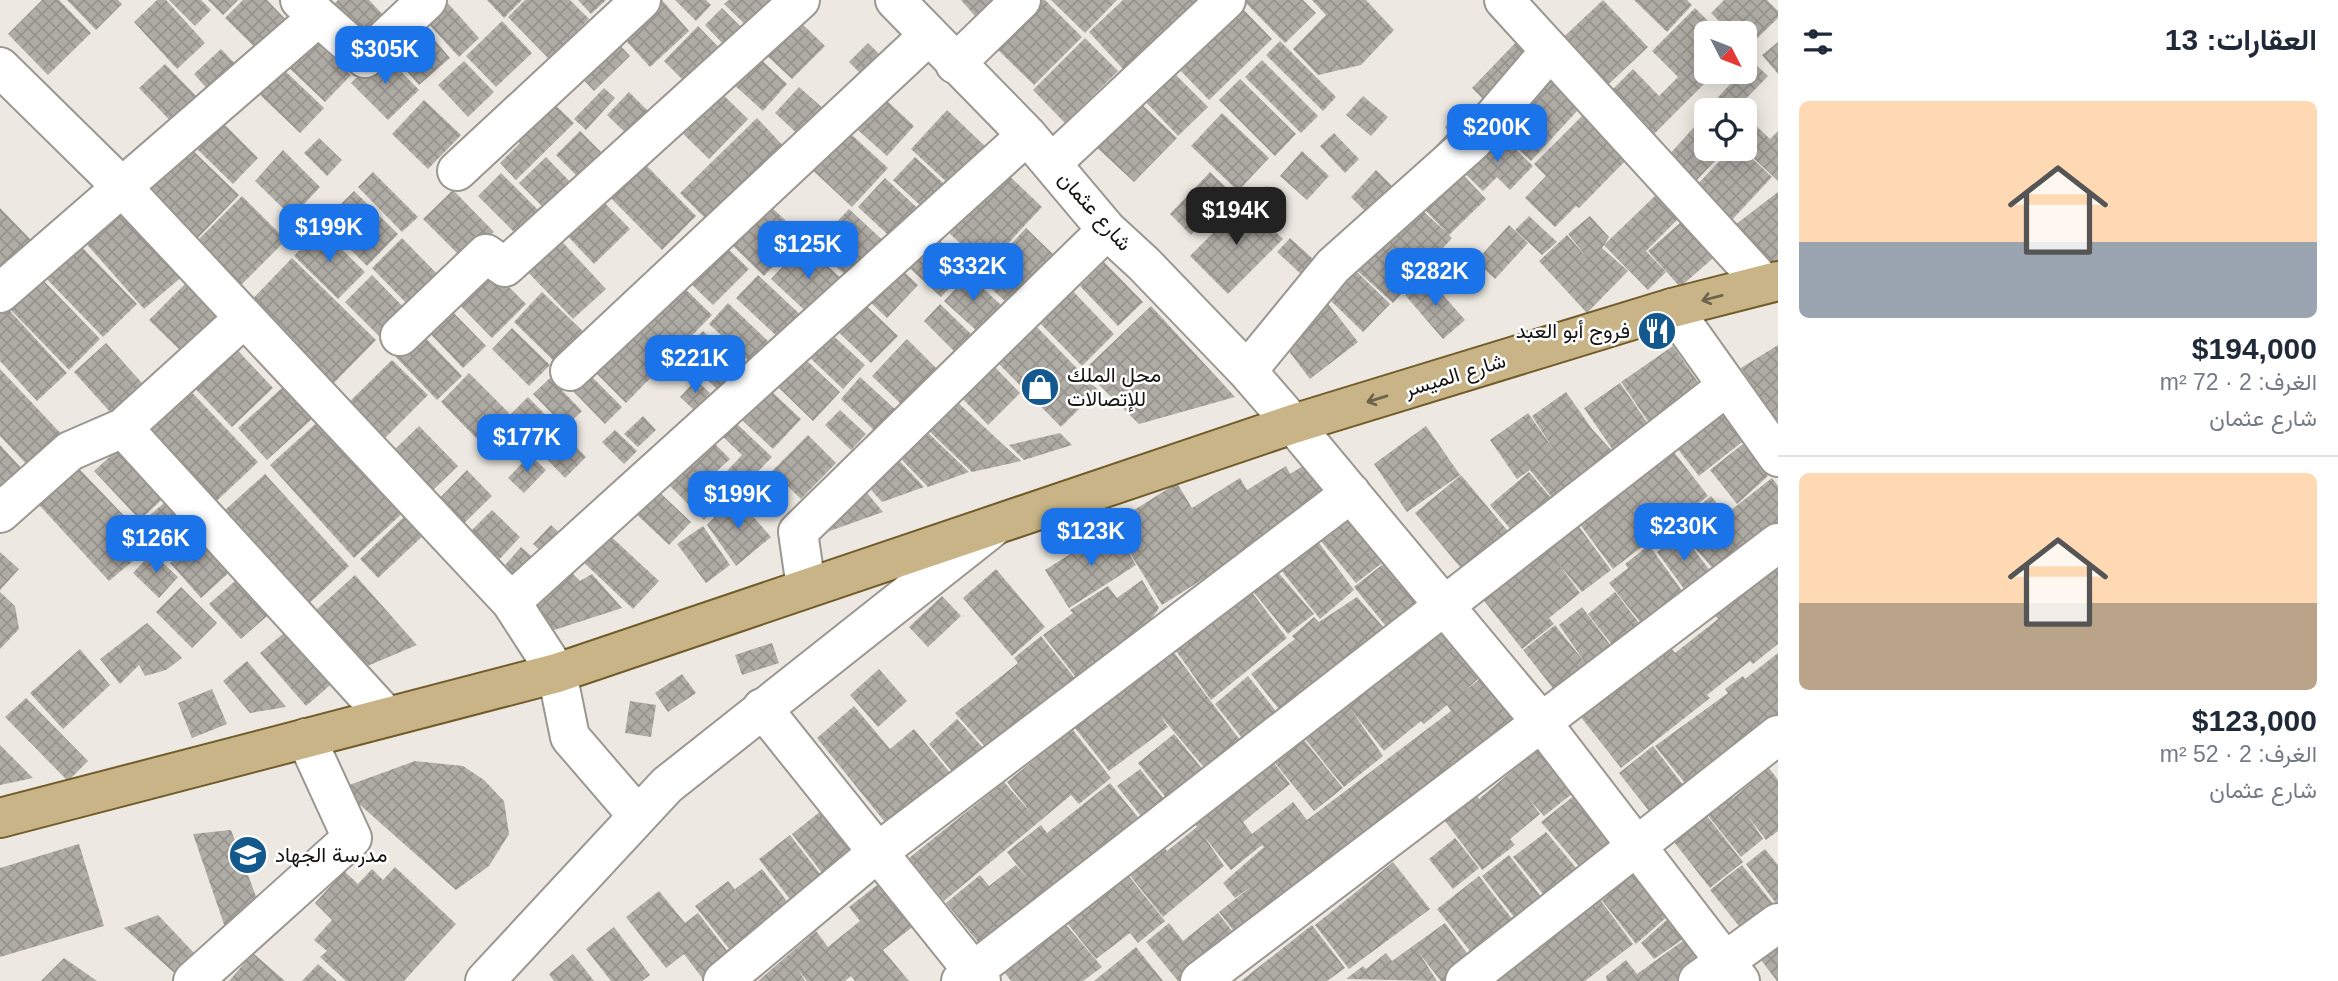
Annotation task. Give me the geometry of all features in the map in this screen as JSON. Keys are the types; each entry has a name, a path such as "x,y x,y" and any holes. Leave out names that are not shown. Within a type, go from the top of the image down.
{"main road":[{"name":"شارع الميسر","path":"0,818 557,673 1293,424 1672,308 1771,283"}],"street":[{"path":"0,293 123,188 308,9 365,58 427,0"},
{"path":"457,172 640,0"},
{"path":"400,336 486,254 505,267 800,0"},
{"name":"شارع عثمان","path":"895,0 1027,135 1107,230 1144,264 1247,371 1293,424 1542,723 1636,845 1721,974"},
{"path":"955,64 1021,0"},
{"path":"1052,163 1226,0"},
{"path":"1504,0 1549,52 1771,283"},
{"path":"570,371 928,36"},
{"path":"1247,371 1333,266 1474,140 1549,52"},
{"path":"0,67 123,188 511,602 557,673 570,737 638,816"},
{"path":"511,602 1027,135"},
{"path":"806,587 798,532 1107,230"},
{"path":"1672,308 1778,457"},
{"path":"0,513 71,450 123,428 243,319"},
{"path":"762,708 878,852 972,978 1727,386"},
{"path":"123,428 387,717"},
{"path":"723,981 878,852 1351,493"},
{"path":"485,981 667,785 999,523"},
{"path":"1200,981 1778,543"},
{"path":"1465,981 1778,735"},
{"path":"193,981 352,838 306,738"},
{"path":"1721,974 1778,922"}],"building":[{"path":"42,0 59,0 91,33 48,75 8,34"},
{"path":"67,0 118,0 122,4 96,30"},
{"path":"157,0 166,0 205,43 177,69 134,22"},
{"path":"169,0 201,0 211,10 195,26"},
{"path":"208,0 238,0 223,15"},
{"path":"243,0 267,0 293,27 264,56 225,18"},
{"path":"338,0 369,0 389,21 367,43 331,7"},
{"path":"445,0 479,38 459,57 423,18"},
{"path":"487,0 522,0 504,18"},
{"path":"525,0 570,0 589,19 549,59 508,17"},
{"path":"578,0 606,0 591,14"},
{"path":"655,0 662,0 689,31 650,67 619,33"},
{"path":"675,0 706,0 711,5 696,21"},
{"path":"729,0 780,0 751,30 724,4"},
{"path":"961,0 1008,0 982,24"},
{"path":"1039,0 1045,0 1082,37 1034,85 994,46"},
{"path":"1051,0 1117,0 1085,33"},
{"path":"1123,0 1199,0 1124,70 1089,32"},
{"path":"1243,0 1303,0 1316,13 1285,43"},
{"path":"1312,0 1366,0 1394,30 1361,65 1318,75 1293,49 1326,15"},
{"path":"1603,0 1648,47 1597,95 1553,47"},
{"path":"1634,0 1687,0 1692,5 1667,32"},
{"path":"1724,0 1767,0 1778,11 1778,18 1757,38 1757,21 1719,21 1711,13"},
{"path":"1240,6 1272,39 1209,100 1178,68"},
{"path":"722,8 744,30 727,48 705,25"},
{"path":"1695,8 1708,21 1694,21 1694,84 1704,84 1648,140 1606,96 1633,69 1659,96 1678,77 1652,51"},
{"path":"795,17 825,46 792,79 762,51"},
{"path":"502,21 532,53 496,87 466,56"},
{"path":"420,23 450,58 419,85 388,50"},
{"path":"698,26 728,57 694,91 664,61"},
{"path":"1085,38 1118,71 1065,123 1033,90"},
{"path":"1520,38 1544,61 1495,111 1472,88"},
{"path":"614,39 630,56 594,91 578,74"},
{"path":"314,40 351,75 325,102 288,67"},
{"path":"1280,41 1336,97 1323,111 1266,55"},
{"path":"1778,42 1778,74 1762,55"},
{"path":"868,43 885,60 867,80 849,62"},
{"path":"221,49 245,74 217,100 194,74"},
{"path":"383,53 419,90 388,120 351,83"},
{"path":"756,55 787,84 763,111 731,82"},
{"path":"1262,60 1318,116 1301,133 1245,77"},
{"path":"464,61 494,92 468,117 438,85"},
{"path":"165,64 206,106 180,131 139,88"},
{"path":"1757,66 1768,76 1747,98 1717,98 1730,84 1757,84"},
{"path":"281,67 324,108 300,133 257,92"},
{"path":"1170,69 1208,107 1178,136 1141,97"},
{"path":"1240,79 1296,134 1275,156 1219,100"},
{"path":"1550,81 1578,110 1531,161 1492,125 1513,102 1541,128 1522,109"},
{"path":"713,85 748,119 709,159 674,125"},
{"path":"799,87 826,111 802,138 775,113"},
{"path":"604,88 615,98 586,130 574,119"},
{"path":"629,92 650,113 634,141 607,115"},
{"path":"1363,96 1388,117 1371,136 1346,115"},
{"path":"547,97 574,123 516,180 500,163 520,143 515,138"},
{"path":"1135,98 1177,138 1134,182 1092,143"},
{"path":"424,100 461,135 428,169 392,134"},
{"path":"886,100 914,126 887,156 858,130"},
{"path":"947,110 989,150 953,188 911,149"},
{"path":"1222,113 1269,158 1238,191 1191,146"},
{"path":"1583,115 1628,158 1579,208 1576,206 1555,227 1525,198 1546,176 1534,164"},
{"path":"1456,116 1474,135 1442,166 1429,153 1449,132 1445,127"},
{"path":"757,118 787,150 711,224 680,193"},
{"path":"219,119 258,158 233,184 193,145"},
{"path":"842,126 888,168 852,207 807,165"},
{"path":"1694,127 1694,161 1715,161 1695,182 1667,157"},
{"path":"1757,127 1770,139 1778,131 1778,181 1757,161"},
{"path":"580,131 609,160 585,184 556,155"},
{"path":"1497,131 1533,166 1510,190 1497,177 1483,191 1460,169"},
{"path":"1334,133 1359,159 1345,173 1320,146"},
{"path":"319,138 342,160 327,176 304,153"},
{"path":"183,141 239,195 194,242 138,187"},
{"path":"283,150 320,187 292,217 255,181"},
{"path":"1302,151 1329,176 1307,200 1280,176"},
{"path":"546,157 579,191 553,217 519,183"},
{"path":"638,157 696,216 662,250 604,191"},
{"path":"915,157 954,193 932,216 893,180"},
{"path":"1720,161 1755,161 1772,177 1730,222 1694,188"},
{"path":"1451,162 1486,199 1449,235 1452,238 1393,303 1351,265 1411,200 1447,233 1414,198"},
{"path":"1376,170 1398,192 1372,218 1351,197"},
{"path":"1004,171 1042,207 986,267 948,232"},
{"path":"373,172 418,217 402,232 358,187"},
{"path":"1210,172 1232,193 1191,235 1170,214"},
{"path":"501,173 542,214 519,237 478,196"},
{"path":"885,178 926,216 899,245 858,207"},
{"path":"1267,186 1284,201 1275,211 1258,197"},
{"path":"453,190 494,232 464,260 423,219"},
{"path":"354,191 398,234 367,266 323,222"},
{"path":"1778,192 1778,271 1731,228"},
{"path":"595,193 630,229 594,264 559,227"},
{"path":"1658,193 1681,216 1646,251 1666,272 1648,290 1604,245"},
{"path":"242,196 286,240 240,286 196,242"},
{"path":"1245,201 1283,239 1228,294 1190,256"},
{"path":"768,204 802,236 764,276 731,244"},
{"path":"122,205 184,275 144,309 83,240"},
{"path":"0,208 31,240 2,268 0,266"},
{"path":"849,209 889,246 854,283 814,246"},
{"path":"1529,216 1557,242 1542,255 1515,230"},
{"path":"1590,216 1609,237 1602,248 1628,271 1587,313 1539,261 1567,235 1589,260 1568,234"},
{"path":"1688,216 1719,253 1680,287 1648,251"},
{"path":"1509,225 1528,243 1495,279 1476,261"},
{"path":"320,228 365,272 338,299 294,256"},
{"path":"1026,228 1055,256 1009,305 980,278"},
{"path":"554,233 606,289 573,319 520,264"},
{"path":"932,233 968,268 941,297 904,263"},
{"path":"402,238 443,280 412,309 372,268"},
{"path":"1290,238 1325,270 1312,284 1277,252"},
{"path":"75,240 137,304 103,337 41,273"},
{"path":"722,243 749,269 713,305 686,279"},
{"path":"804,244 845,282 813,318 771,279"},
{"path":"292,258 376,340 328,389 244,308"},
{"path":"1104,262 1143,302 1118,326 1080,286"},
{"path":"485,263 526,304 492,338 451,296"},
{"path":"898,266 918,285 887,318 867,299"},
{"path":"1356,271 1390,304 1363,332 1329,299"},
{"path":"38,275 100,339 69,370 7,306"},
{"path":"372,275 408,312 382,339 345,302"},
{"path":"758,275 805,319 783,342 736,298"},
{"path":"969,275 1002,306 978,332 944,301"},
{"path":"1427,277 1465,320 1443,339 1405,295"},
{"path":"678,282 712,315 626,403 592,369"},
{"path":"185,284 226,325 190,360 149,320"},
{"path":"1067,285 1114,334 1082,366 1034,317"},
{"path":"542,292 593,341 564,371 514,322"},
{"path":"857,297 898,336 871,363 831,325"},
{"path":"0,300 67,373 37,401 0,361"},
{"path":"1326,301 1358,342 1310,379 1278,337"},
{"path":"444,303 486,346 463,368 422,325"},
{"path":"728,303 770,343 751,363 709,324"},
{"path":"940,304 973,336 956,353 924,321"},
{"path":"1151,306 1235,397 1139,424 1084,370"},
{"path":"1031,321 1098,390 1061,427 993,358"},
{"path":"512,328 550,365 529,386 492,349"},
{"path":"417,329 462,376 437,400 392,353"},
{"path":"827,330 865,365 843,389 805,353"},
{"path":"703,331 747,374 725,397 681,354"},
{"path":"227,339 273,388 232,427 185,378"},
{"path":"907,339 939,371 904,407 872,376"},
{"path":"106,343 151,393 120,423 74,372"},
{"path":"1778,345 1778,419 1776,421 1741,368"},
{"path":"1673,346 1704,391 1652,427 1621,382"},
{"path":"805,359 840,392 813,421 778,387"},
{"path":"392,360 428,395 377,446 341,410"},
{"path":"990,362 1020,393 988,425 958,394"},
{"path":"0,369 68,441 34,472 0,436"},
{"path":"586,371 622,407 605,424 569,387"},
{"path":"469,373 509,413 480,442 441,402"},
{"path":"860,377 896,410 876,432 841,399"},
{"path":"550,378 582,411 565,427 533,394"},
{"path":"696,380 710,393 694,410 680,397"},
{"path":"182,382 258,462 208,509 132,429"},
{"path":"1620,383 1651,428 1615,453 1584,408"},
{"path":"284,386 313,418 267,460 238,428"},
{"path":"769,389 801,419 773,449 741,419"},
{"path":"1566,392 1592,429 1614,453 1559,506 1530,470 1517,479 1490,440 1528,413 1556,453 1532,416"},
{"path":"528,397 586,457 565,478 507,418"},
{"path":"953,398 1021,461 972,472 926,428"},
{"path":"1721,405 1747,438 1699,476 1673,443"},
{"path":"840,410 866,434 851,450 825,425"},
{"path":"643,416 656,430 638,447 624,434"},
{"path":"323,417 407,509 354,558 270,465"},
{"path":"734,421 772,457 743,487 727,471 742,455 721,435"},
{"path":"419,426 458,466 433,490 394,450"},
{"path":"1426,426 1460,475 1407,512 1374,464"},
{"path":"615,430 637,451 624,464 602,442"},
{"path":"925,430 969,472 928,487 900,458"},
{"path":"1060,433 1072,445 1024,460 1009,445"},
{"path":"706,435 730,459 717,471 735,489 704,520 663,479"},
{"path":"808,435 836,463 801,499 772,471"},
{"path":"127,441 172,490 140,520 94,471"},
{"path":"1743,444 1768,476 1737,504 1710,470"},
{"path":"0,445 26,473 0,499"},
{"path":"1670,447 1708,496 1613,569 1579,523"},
{"path":"530,455 546,470 524,493 508,478"},
{"path":"894,455 924,487 882,502 865,483"},
{"path":"67,456 152,545 109,581 30,495"},
{"path":"1309,462 1331,498 1162,605 1112,524 1177,483 1192,508 1240,478 1247,490 1286,466 1290,474"},
{"path":"467,470 492,496 458,529 434,504"},
{"path":"1529,472 1558,506 1519,539 1490,505"},
{"path":"265,474 349,566 300,612 215,519"},
{"path":"1461,475 1516,541 1470,579 1415,513"},
{"path":"1772,478 1778,486 1778,524 1715,571 1675,525 1711,496 1726,514"},
{"path":"858,482 883,512 824,533 813,524"},
{"path":"655,488 691,522 669,545 633,511"},
{"path":"173,495 203,529 170,558 140,524"},
{"path":"735,496 771,537 736,566 707,525"},
{"path":"492,510 520,537 495,564 466,536"},
{"path":"1347,512 1386,560 1356,583 1316,535"},
{"path":"408,513 427,532 378,578 360,559"},
{"path":"1577,524 1611,570 1582,592 1557,562 1580,593 1549,618 1554,624 1522,649 1481,597"},
{"path":"551,525 566,539 548,558 533,544"},
{"path":"703,526 730,565 706,583 677,544"},
{"path":"1113,527 1136,565 1069,608 1045,570"},
{"path":"605,531 659,581 633,609 579,558"},
{"path":"204,533 234,568 201,598 170,563"},
{"path":"1681,533 1712,573 1687,593 1657,552"},
{"path":"1313,535 1354,590 1320,619 1277,565"},
{"path":"1649,545 1685,595 1645,628 1609,583 1628,568 1625,564"},
{"path":"521,547 538,562 514,587 498,573"},
{"path":"0,552 19,569 0,590"},
{"path":"152,553 178,577 159,598 133,573"},
{"path":"1778,560 1778,644 1753,664 1750,661 1707,695 1710,698 1621,768 1580,716 1670,647 1675,653 1718,619 1712,612 1739,590 1742,594 1771,572"},
{"path":"1387,561 1421,604 1389,630 1354,587"},
{"path":"562,563 580,581 592,574 622,608 548,632 519,602"},
{"path":"996,569 1045,627 1012,656 963,598"},
{"path":"1276,570 1314,614 1288,634 1251,589"},
{"path":"243,574 274,610 241,639 209,604"},
{"path":"355,575 417,645 365,667 314,612"},
{"path":"1142,580 1159,608 1142,632 1078,680 1043,635 1073,613 1070,610 1108,586 1117,598"},
{"path":"181,587 217,623 192,648 156,612"},
{"path":"1250,590 1287,638 1211,700 1174,648"},
{"path":"0,592 15,606 19,629 0,649"},
{"path":"1615,592 1643,628 1616,650 1588,614"},
{"path":"942,596 961,616 928,647 909,627"},
{"path":"1357,597 1384,628 1282,713 1251,674 1295,639 1292,636 1314,617 1319,622"},
{"path":"1582,607 1614,650 1559,696 1523,650 1555,625 1586,664 1559,625"},
{"path":"147,623 182,658 166,670 145,676 139,665 120,684 100,659"},
{"path":"1435,626 1478,679 1461,694 1481,678 1515,721 1241,940 1219,912 1252,886 1235,898 1223,883 1264,847 1262,845 1231,870 1203,835 1224,866 1163,917 1124,868 1158,840 1167,851 1197,827 1192,820 1270,758 1290,784 1243,822 1252,834 1293,802 1307,820 1451,711 1447,705 1424,724 1421,721 1384,751 1352,711 1383,756 1344,787 1301,734"},
{"path":"290,628 336,680 306,706 260,653"},
{"path":"1041,636 1077,681 989,751 955,713 1018,663 1014,658"},
{"path":"772,643 779,663 742,675 735,655"},
{"path":"80,649 110,685 63,729 30,693"},
{"path":"1172,650 1243,744 1207,771 1160,715 1168,727 1109,771 1075,728"},
{"path":"1778,653 1778,716 1689,788 1655,746 1728,693 1725,689 1743,676 1745,679"},
{"path":"247,661 286,707 250,713 223,681"},
{"path":"879,669 907,701 878,727 850,695"},
{"path":"682,674 696,693 668,712 655,693"},
{"path":"1248,676 1279,715 1247,744 1215,704"},
{"path":"212,689 227,724 192,738 178,703"},
{"path":"26,698 88,761 68,781 5,717"},
{"path":"630,701 656,705 651,737 625,733"},
{"path":"854,706 890,749 914,729 956,780 893,832 817,738"},
{"path":"957,719 985,750 956,776 929,744"},
{"path":"1072,729 1111,778 1079,804 1071,795 944,901 909,858 1004,782 1032,814 1007,782"},
{"path":"1174,734 1208,776 1172,805 1138,763"},
{"path":"1304,740 1343,788 1314,811 1275,763"},
{"path":"0,745 33,778 0,785"},
{"path":"1653,746 1690,794 1657,821 1619,773"},
{"path":"1538,749 1573,793 1544,816 1527,797 1540,814 1510,839 1515,845 1482,870 1445,821 1477,796 1479,799"},
{"path":"415,761 463,766 484,780 504,801 509,834 489,866 456,890 341,788"},
{"path":"1769,768 1778,780 1778,831 1766,840 1747,815 1763,839 1741,857 1706,813 1730,794 1733,798"},
{"path":"1140,769 1168,804 1145,821 1117,786"},
{"path":"1110,783 1145,826 987,953 946,903 980,875 989,886 1016,865 1029,880 1007,852 1041,825 1047,833"},
{"path":"1575,795 1615,847 1584,872 1541,822"},
{"path":"826,807 863,855 829,882 792,834"},
{"path":"1707,816 1743,862 1710,888 1674,842"},
{"path":"231,830 260,907 228,936 193,834"},
{"path":"1546,832 1582,875 1548,900 1513,857"},
{"path":"790,835 827,883 796,907 759,859"},
{"path":"1455,838 1479,868 1453,889 1429,859"},
{"path":"79,844 104,926 0,957 0,868"},
{"path":"1765,849 1778,865 1778,906 1746,864"},
{"path":"1509,855 1545,902 1518,922 1482,876"},
{"path":"1393,862 1430,909 1349,969 1315,925"},
{"path":"1742,865 1778,910 1747,936 1710,890"},
{"path":"395,867 456,924 404,981 346,981 320,957 327,951 314,940 332,920 315,903 344,871 358,884 372,869 383,880"},
{"path":"1631,867 1669,915 1636,944 1597,894"},
{"path":"762,869 793,909 734,955 695,906 728,881 740,896 735,889"},
{"path":"1123,869 1165,921 1138,943 1130,933 1096,959 1062,917"},
{"path":"1479,876 1516,924 1474,956 1437,909"},
{"path":"881,882 915,925 883,950 909,981 855,981 851,976 845,981 807,981 799,971 805,981 758,981 816,931 828,947 860,921 849,907"},
{"path":"659,891 685,923 698,913 732,957 703,979 684,954 666,968 626,917"},
{"path":"1598,897 1633,944 1585,981 1488,981"},
{"path":"1218,913 1240,941 1190,981 1178,981 1146,942 1169,923 1183,941"},
{"path":"158,915 196,955 180,978 124,928"},
{"path":"1670,917 1686,937 1654,959 1641,943"},
{"path":"1061,919 1102,967 1083,981 1011,981 1001,968"},
{"path":"1445,923 1472,960 1446,981 1441,981 1419,953 1437,981 1346,979 1363,966 1366,969 1386,953 1392,961"},
{"path":"1312,925 1345,968 1327,981 1241,981"},
{"path":"614,927 650,975 642,981 611,981 586,949"},
{"path":"1687,938 1708,965 1687,981 1607,981 1606,976 1626,960 1637,974"},
{"path":"1778,940 1778,981 1777,981 1758,956"},
{"path":"1136,947 1163,981 1094,981"},
{"path":"253,953 285,981 229,981"},
{"path":"573,954 594,981 554,981 549,974"},
{"path":"64,958 97,981 41,981"},
{"path":"318,964 337,981 302,981"}],"place":[{"name":"فروج أبو العبد","path":"1657,331"},
{"name":"محل الملك للإتصالات","path":"1040,387"},
{"name":"مدرسة الجهاد","path":"248,855"}]}
